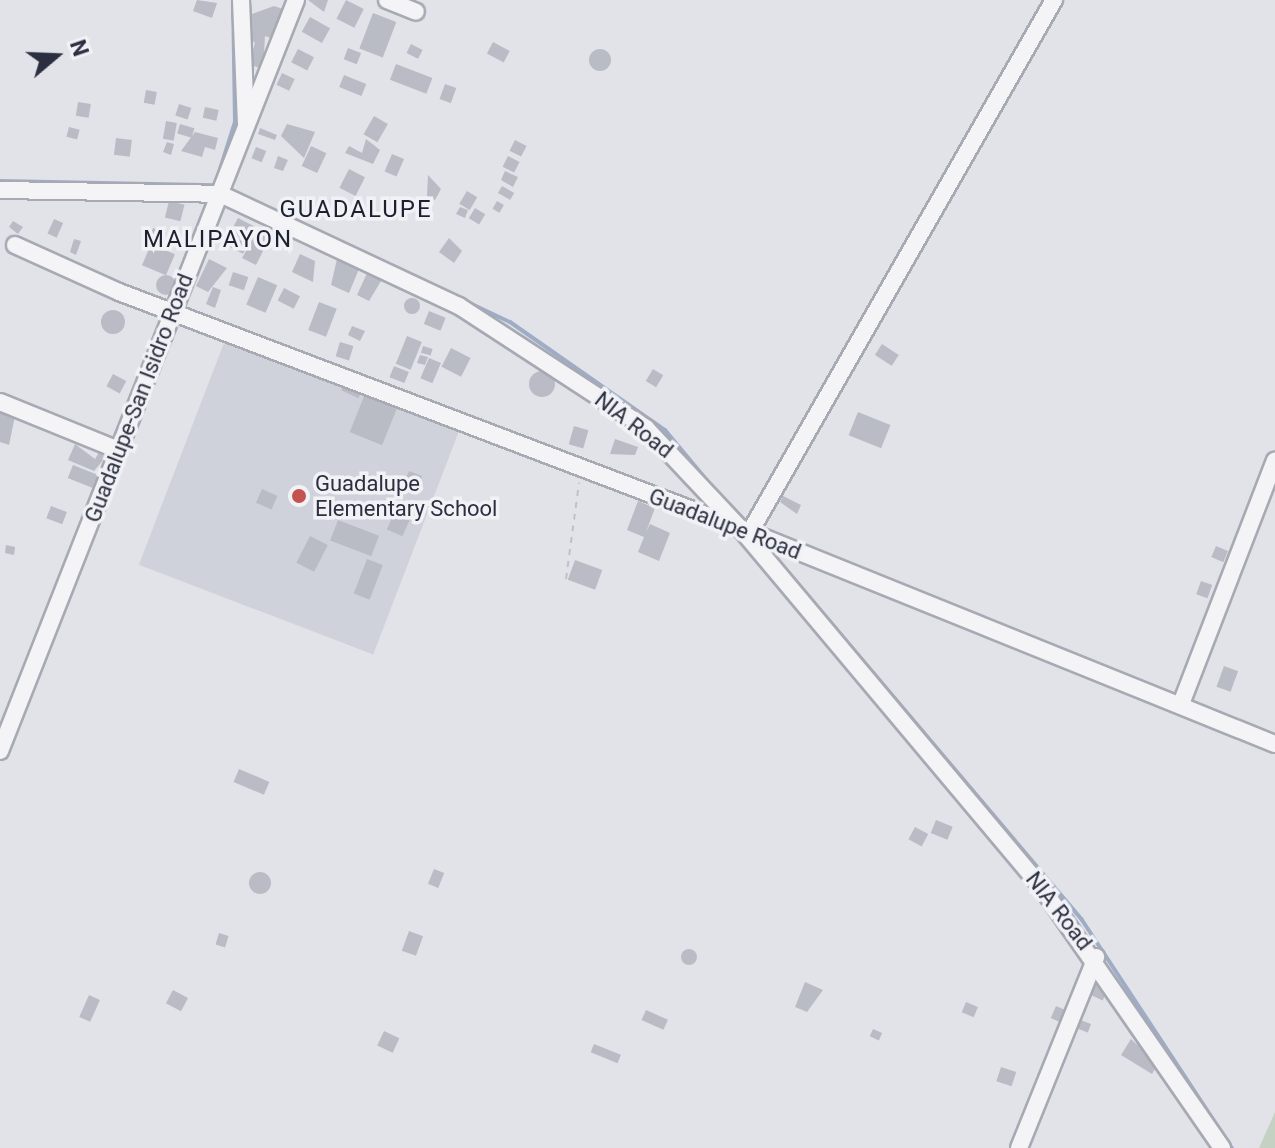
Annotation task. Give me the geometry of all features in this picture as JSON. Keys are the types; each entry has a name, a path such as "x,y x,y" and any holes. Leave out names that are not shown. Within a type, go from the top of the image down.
{"street":[{"path":"241,0 246,125"},
{"name":"Guadalupe-San Isidro Road","path":"0,751 296,0"},
{"path":"387,0 416,12"},
{"path":"745,530 1054,0"},
{"name":"NIA Road","path":"0,190 220,194 459,306 661,440 745,530 1096,957 1222,1148"},
{"name":"Guadalupe Road","path":"15,245 580,470 745,530 1275,744"},
{"path":"0,402 118,450"},
{"path":"1181,704 1275,461"},
{"path":"1019,1148 1096,957"}],"path":[{"path":"566,579 580,470"}],"shaded area":[{"name":"Guadalupe Elementary School","path":"227,335 461,425 373,655 139,565"}],"green space":[{"path":"1275,1112 1275,1148 1259,1148"}],"building":[{"path":"197,0 217,3 212,18 193,11"},
{"path":"308,0 328,0 324,12"},
{"path":"346,0 364,9 354,28 336,19"},
{"path":"274,6 286,10 276,40 265,36 263,69 248,64 255,43 247,36 252,14"},
{"path":"373,13 396,22 383,57 359,48"},
{"path":"310,17 330,28 322,43 302,32"},
{"path":"493,42 510,51 504,62 487,53"},
{"path":"411,44 423,50 418,59 406,53"},
{"path":"348,48 361,53 357,64 344,59"},
{"path":"298,49 314,57 307,71 291,62"},
{"path":"596,49 604,49 611,60 604,71 596,71 589,64 589,56"},
{"path":"396,64 432,78 426,94 390,80"},
{"path":"282,73 295,79 289,91 277,85"},
{"path":"344,75 366,84 361,96 339,87"},
{"path":"445,84 456,88 451,103 440,99"},
{"path":"146,90 157,92 155,105 144,103"},
{"path":"78,102 91,104 89,118 76,116"},
{"path":"179,104 191,108 188,119 175,115"},
{"path":"205,107 219,110 216,121 203,118"},
{"path":"374,116 388,124 377,142 364,134"},
{"path":"166,121 177,123 174,141 163,139"},
{"path":"180,124 194,128 192,138 177,134"},
{"path":"287,124 315,132 304,158 281,136"},
{"path":"69,127 80,130 77,140 66,137"},
{"path":"260,128 277,135 275,140 258,134"},
{"path":"195,132 218,138 215,150 205,147 202,157 181,151"},
{"path":"116,138 132,140 130,157 114,155"},
{"path":"366,139 380,150 373,164 345,153 349,146 362,153"},
{"path":"515,140 527,146 521,157 510,151"},
{"path":"167,142 174,144 171,155 163,152"},
{"path":"311,146 326,153 317,173 302,166"},
{"path":"256,147 266,151 262,162 252,158"},
{"path":"392,154 404,159 397,177 385,171"},
{"path":"278,156 288,160 283,171 274,168"},
{"path":"508,156 520,162 514,173 503,167"},
{"path":"349,169 365,177 356,196 339,188"},
{"path":"505,171 518,177 513,187 501,180"},
{"path":"428,175 441,189 435,200 427,196"},
{"path":"502,186 514,193 510,200 498,193"},
{"path":"467,191 477,197 470,210 459,204"},
{"path":"169,201 185,205 180,221 165,217"},
{"path":"497,201 504,205 499,213 492,209"},
{"path":"460,207 468,210 465,218 456,214"},
{"path":"475,208 485,214 479,224 469,218"},
{"path":"238,218 271,235 256,265 242,258 250,244 230,233"},
{"path":"54,219 63,223 57,238 47,234"},
{"path":"13,221 23,227 18,234 9,227"},
{"path":"153,228 166,233 161,245 148,240"},
{"path":"233,236 248,244 243,254 228,246"},
{"path":"449,238 462,251 454,263 439,252"},
{"path":"74,239 81,241 76,255 70,252"},
{"path":"151,244 175,254 166,275 142,265"},
{"path":"300,254 315,261 313,282 292,272"},
{"path":"209,259 227,268 208,292 196,286"},
{"path":"337,259 359,269 349,293 331,285"},
{"path":"369,269 384,276 369,301 357,295"},
{"path":"233,272 248,277 244,290 229,285"},
{"path":"162,275 170,275 176,285 170,295 162,295 156,289 156,281"},
{"path":"258,277 277,285 266,313 246,305"},
{"path":"213,287 221,290 215,308 206,304"},
{"path":"284,288 300,296 294,309 278,300"},
{"path":"412,298 418,300 418,312 412,314 406,312 404,306 406,300"},
{"path":"319,302 337,309 326,337 308,330"},
{"path":"113,310 122,313 125,322 122,331 113,334 104,331 101,322 104,313"},
{"path":"429,311 446,318 440,331 424,324"},
{"path":"352,326 365,331 360,341 348,335"},
{"path":"407,336 422,342 411,370 396,364"},
{"path":"340,342 353,346 349,360 336,356"},
{"path":"882,344 899,355 892,366 875,355"},
{"path":"423,346 433,349 431,356 421,353"},
{"path":"451,348 471,358 461,377 441,367"},
{"path":"420,355 428,357 425,365 417,363"},
{"path":"429,358 441,363 432,383 420,378"},
{"path":"394,366 409,372 404,383 390,377"},
{"path":"653,369 663,375 656,387 646,381"},
{"path":"542,371 551,375 555,384 551,393 542,397 533,393 529,384 533,375"},
{"path":"113,374 126,381 120,393 106,386"},
{"path":"345,382 362,390 358,398 341,390"},
{"path":"365,394 397,407 382,445 350,432"},
{"path":"0,406 16,411 9,445 0,442"},
{"path":"858,412 890,425 881,448 849,435"},
{"path":"574,426 588,430 583,448 569,444"},
{"path":"615,439 638,447 635,455 610,454"},
{"path":"75,444 95,459 101,449 109,453 94,471 68,460"},
{"path":"73,465 100,476 95,489 68,478"},
{"path":"409,471 422,476 417,489 404,484"},
{"path":"262,489 278,496 271,510 256,503"},
{"path":"783,496 801,505 797,514 780,502"},
{"path":"638,501 655,508 646,532 650,524 670,533 659,561 638,552 644,537 627,530"},
{"path":"399,502 415,509 402,536 387,529"},
{"path":"51,506 67,512 62,524 46,518"},
{"path":"338,520 379,536 371,556 330,541"},
{"path":"310,536 328,545 314,572 296,563"},
{"path":"6,545 15,547 14,555 5,553"},
{"path":"1216,546 1228,551 1223,562 1211,557"},
{"path":"367,559 383,565 370,600 354,594"},
{"path":"575,560 602,570 595,590 568,580"},
{"path":"1201,581 1212,585 1207,598 1196,594"},
{"path":"1224,666 1238,671 1231,692 1216,687"},
{"path":"239,769 269,782 264,795 234,782"},
{"path":"936,820 953,827 947,840 931,833"},
{"path":"915,827 928,834 922,846 908,839"},
{"path":"434,869 444,873 438,888 428,884"},
{"path":"256,872 264,872 271,883 264,894 256,894 249,887 249,879"},
{"path":"409,931 423,936 416,956 402,951"},
{"path":"219,933 229,936 225,947 215,944"},
{"path":"689,949 697,957 689,965 681,957"},
{"path":"1090,978 1109,987 1103,1000 1084,992"},
{"path":"805,982 823,990 807,1012 795,1007"},
{"path":"173,990 188,998 181,1011 166,1003"},
{"path":"89,995 100,1000 90,1022 79,1017"},
{"path":"966,1002 978,1007 974,1017 962,1012"},
{"path":"1056,1006 1065,1010 1060,1022 1051,1018"},
{"path":"646,1010 668,1020 663,1030 642,1020"},
{"path":"1078,1019 1091,1024 1088,1032 1075,1027"},
{"path":"873,1029 882,1033 879,1040 870,1036"},
{"path":"384,1031 399,1038 393,1053 377,1046"},
{"path":"1131,1039 1158,1064 1152,1074 1121,1055"},
{"path":"594,1044 621,1055 618,1063 591,1052"},
{"path":"1001,1067 1016,1072 1012,1086 996,1081"}],"waterway":[{"path":"0,181 215,185 235,122 233,1"},
{"path":"242,196 510,322 665,430 715,490"},
{"path":"772,553 1082,920 1232,1148"}],"place":[{"name":"Guadalupe Elementary School","path":"299,496"}],"district":[{"name":"GUADALUPE","path":"356,210"},
{"name":"MALIPAYON","path":"218,240"}]}
